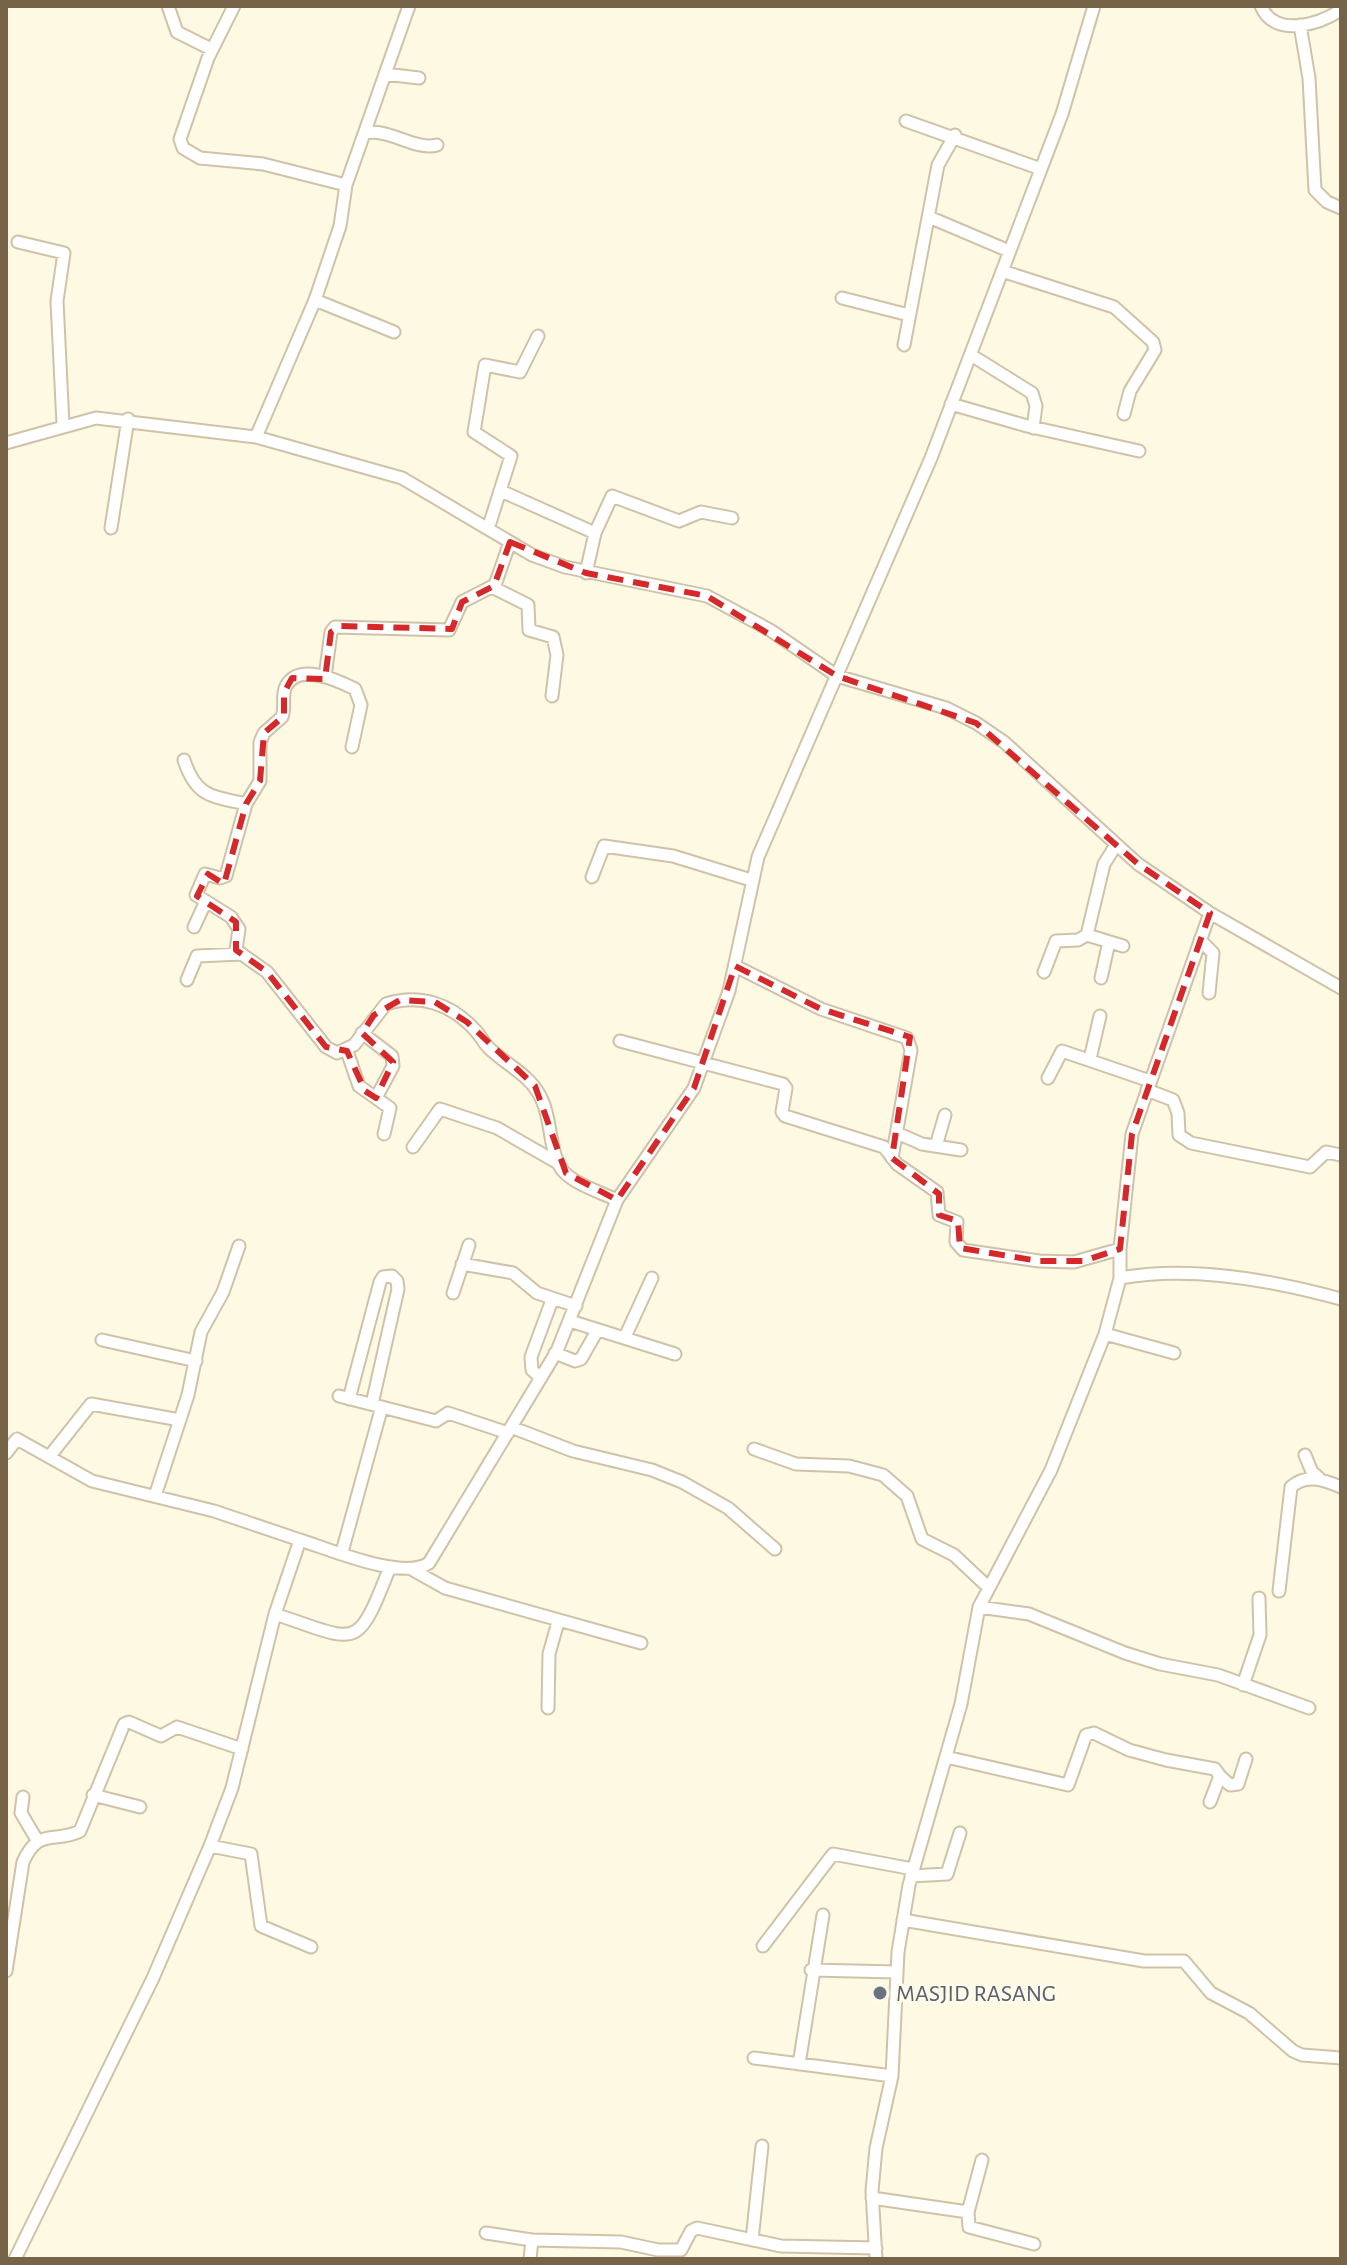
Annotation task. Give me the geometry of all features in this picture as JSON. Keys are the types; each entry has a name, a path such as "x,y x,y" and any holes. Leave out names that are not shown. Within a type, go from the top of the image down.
{"street":[{"path":"168,6 177,32 211,49"},
{"path":"234,6 211,49 180,139 183,148 200,158 263,164 346,185"},
{"path":"256,437 315,300 340,226 346,185 409,6"},
{"path":"413,1570 429,1563 541,1378 570,1321 617,1200 678,1115 705,1061 735,966 751,880 971,355 1062,114 1094,6"},
{"path":"1261,6 1273,23 1300,25 1341,10"},
{"path":"1300,25 1309,78 1315,190 1327,202 1341,208"},
{"path":"385,74 419,78"},
{"path":"906,121 955,135 1041,169"},
{"path":"365,133 385,133 428,147 437,145"},
{"path":"904,345 938,165 955,135"},
{"path":"929,217 1009,251"},
{"path":"18,242 64,253 57,301 63,425"},
{"path":"1002,271 1114,307 1153,342 1155,350 1130,391 1124,414"},
{"path":"842,298 909,315"},
{"path":"315,300 394,332"},
{"path":"489,526 510,454 473,430 485,365 489,363 518,373 538,336"},
{"path":"971,355 1032,393 1036,406 1033,428"},
{"path":"951,404 1033,428 1139,451"},
{"path":"6,443 96,418 128,419 256,437 402,478 489,526 532,555 586,573 707,596 770,630 837,676 946,708 976,723 1013,750 1116,845 1210,913 1341,988"},
{"path":"111,528 128,419"},
{"path":"501,491 595,533"},
{"path":"586,573 595,533 612,496 679,521 701,512 732,518"},
{"path":"325,677 331,632 335,627 449,630 462,602 492,587 510,542"},
{"path":"492,587 528,605 529,630 553,637 557,655 552,696"},
{"path":"352,747 360,698 355,689 325,677 296,675 285,687 284,711 264,733 258,754 260,781 246,804 226,876 220,878 205,874 196,893 236,922 239,933 235,948 267,972 326,1047 337,1053 347,1051 386,1004 400,1000 435,1002 451,1010 479,1033 489,1049 535,1086 551,1123 558,1163"},
{"path":"184,760 197,788 213,796 246,804"},
{"path":"1087,935 1104,864 1116,845"},
{"path":"592,877 604,846 673,856 751,880"},
{"path":"194,927 206,901"},
{"path":"486,2233 532,2240 621,2242 677,2251 686,2247 691,2231 697,2228 800,2248 876,2253 872,2198 876,2148 892,2076 896,1972 912,1872 961,1704 979,1607 1051,1470 1105,1334 1120,1278 1120,1249 1132,1134 1210,913"},
{"path":"1044,972 1056,941 1078,940 1087,935 1123,946"},
{"path":"1200,940 1213,953 1209,993"},
{"path":"1101,978 1109,942"},
{"path":"187,980 197,956 242,954"},
{"path":"735,966 821,1009 907,1038 911,1050 892,1158"},
{"path":"1090,1059 1100,1016"},
{"path":"362,1033 392,1056 393,1066 376,1098"},
{"path":"620,1041 783,1084 786,1088 782,1112 785,1116 884,1147 892,1158 937,1192 939,1215 957,1222 955,1239 963,1250 1039,1261 1074,1262 1120,1249"},
{"path":"347,1051 359,1086 390,1108 384,1134"},
{"path":"1048,1078 1062,1051 1090,1059 1149,1085 1173,1100 1178,1107 1179,1135 1191,1143 1310,1167 1326,1152 1341,1155"},
{"path":"413,1147 440,1109 497,1128 558,1163 576,1180 617,1200"},
{"path":"936,1146 945,1115"},
{"path":"897,1133 922,1144 961,1150"},
{"path":"453,1293 469,1245"},
{"path":"155,1496 180,1420 205,1321 223,1292 239,1246"},
{"path":"462,1264 513,1273 531,1290 576,1306"},
{"path":"1120,1278 1147,1273 1217,1277 1276,1283 1341,1299"},
{"path":"342,1552 376,1407 398,1289 397,1281 392,1276 383,1277 380,1282 344,1398 376,1407 436,1421 448,1413 460,1415 573,1451 652,1470 682,1482 728,1508 775,1549"},
{"path":"625,1337 652,1278"},
{"path":"541,1378 532,1370 531,1357 552,1300"},
{"path":"570,1321 675,1354"},
{"path":"555,1353 575,1361 581,1359 597,1331"},
{"path":"1105,1334 1174,1353"},
{"path":"102,1340 196,1361"},
{"path":"49,1457 91,1404 180,1420"},
{"path":"6,1453 17,1439 92,1481 155,1496 390,1567 413,1570 445,1588 641,1643"},
{"path":"754,1449 796,1464 849,1466 883,1475 907,1496 922,1539 954,1555 989,1588"},
{"path":"1305,1455 1312,1472 1339,1486"},
{"path":"1279,1591 1288,1495 1295,1482 1319,1478"},
{"path":"15,2259 153,1978 210,1846 242,1749 275,1614 300,1540"},
{"path":"275,1614 338,1635 355,1634 364,1627 390,1567"},
{"path":"1243,1685 1260,1635 1259,1598"},
{"path":"979,1607 1029,1614 1125,1653 1243,1685 1309,1708"},
{"path":"548,1708 549,1654 558,1622"},
{"path":"6,1971 23,1862 37,1840 78,1833 126,1723 161,1736 177,1727 242,1749"},
{"path":"946,1757 1068,1785 1086,1735 1094,1733 1129,1750 1215,1769 1230,1785 1238,1784 1246,1759"},
{"path":"1210,1802 1220,1776"},
{"path":"93,1795 140,1807"},
{"path":"23,1797 21,1813 37,1840"},
{"path":"763,1946 833,1854 912,1872 947,1874 960,1833"},
{"path":"210,1846 249,1852 261,1926 311,1947"},
{"path":"799,2064 811,1970 823,1915"},
{"path":"903,1920 1144,1961 1184,1961 1211,1993 1249,2013 1293,2051 1302,2055 1341,2058"},
{"path":"811,1970 896,1972"},
{"path":"754,2058 892,2076"},
{"path":"752,2240 762,2146"},
{"path":"982,2160 968,2212 969,2227 1034,2244"},
{"path":"872,2198 968,2212"},
{"path":"530,2259 532,2240"}],"highlighted area":[{"path":"510,542 586,573 707,596 837,676 976,723 1138,864 1210,913 1132,1134 1120,1249 1083,1261 1039,1261 960,1248 958,1221 939,1215 939,1194 892,1158 910,1037 821,1009 735,966 694,1088 617,1200 566,1173 535,1086 467,1022 435,1002 400,1000 374,1015 362,1033 393,1062 376,1098 365,1091 347,1051 326,1047 267,972 236,950 236,922 197,896 208,874 224,884 246,804 260,781 264,733 284,716 284,693 292,678 325,679 331,632 341,626 452,629 462,602 494,586"}],"place":[{"name":"MASJID RASANG","path":"880,1993"}]}
